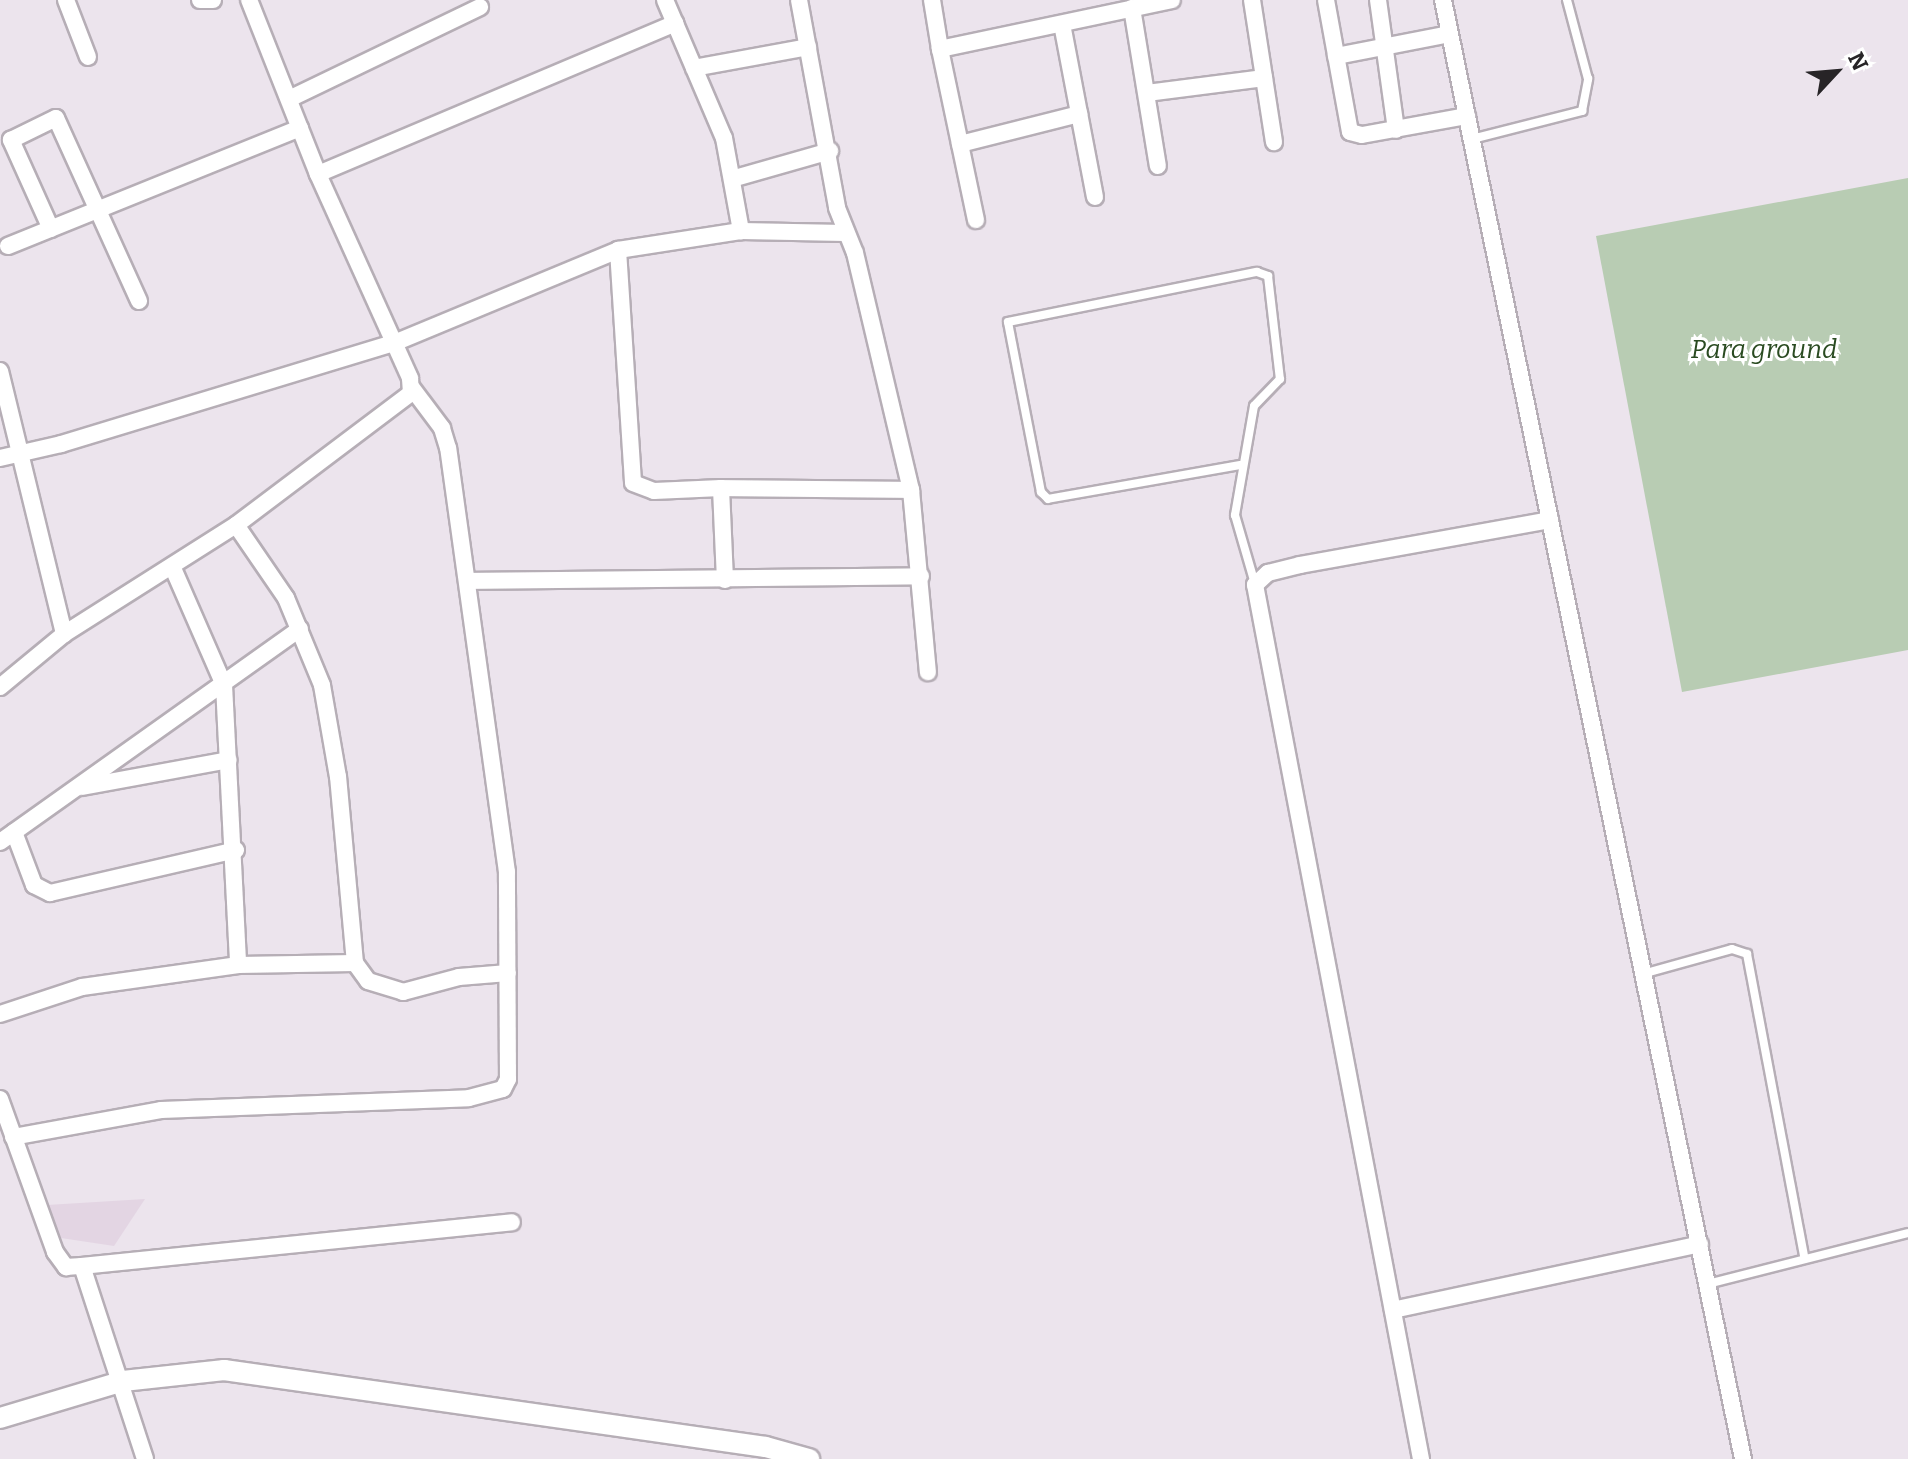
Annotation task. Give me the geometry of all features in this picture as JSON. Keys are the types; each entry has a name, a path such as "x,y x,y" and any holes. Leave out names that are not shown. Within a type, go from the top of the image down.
{"street":[{"path":"66,0 88,57"},
{"path":"200,0 213,0"},
{"path":"13,1137 161,1110 491,1096 508,1079 507,872 448,448 442,428 412,388 318,174 249,0"},
{"path":"665,0 724,138 735,178 741,231"},
{"path":"799,0 845,233 855,253 911,490 928,672"},
{"path":"932,0 976,220"},
{"path":"940,49 1172,0"},
{"path":"1252,0 1274,142"},
{"path":"1326,0 1350,132 1396,130 1467,116"},
{"path":"1378,0 1396,130"},
{"path":"1443,0 1646,973 1743,1459"},
{"path":"289,99 480,7"},
{"path":"1132,8 1158,166"},
{"path":"318,174 675,23"},
{"path":"1062,24 1095,197"},
{"path":"1336,56 1449,34"},
{"path":"694,68 808,47"},
{"path":"1147,93 1264,78"},
{"path":"960,144 1079,114"},
{"path":"51,229 11,140 52,119 60,123 139,301"},
{"path":"8,246 300,128"},
{"path":"735,178 830,151"},
{"path":"0,458 394,343 618,250 741,231 845,233"},
{"path":"618,250 633,483 654,491 721,488 911,490"},
{"path":"0,371 64,634"},
{"path":"0,687 64,634 236,525 407,397 412,388"},
{"path":"721,488 725,580"},
{"path":"1421,1459 1255,585 1268,573 1300,565 1550,520"},
{"path":"236,525 300,629 322,685 330,731 355,963 368,981 403,992 459,977 508,973"},
{"path":"172,566 224,685 236,850 238,965"},
{"path":"468,581 921,576"},
{"path":"0,842 300,629"},
{"path":"77,788 229,760"},
{"path":"14,832 34,885 50,893 236,850"},
{"path":"0,1014 82,987 238,965 355,963"},
{"path":"0,1099 55,1252 66,1267 512,1222"},
{"path":"1393,1310 1700,1244"},
{"path":"82,1266 123,1381 145,1459"},
{"path":"0,1418 123,1381 224,1370 739,1442 809,1459"}],"lane":[{"path":"1472,139 1582,111 1589,92 1588,79 1567,0"},
{"path":"1240,465 1048,499 1041,492 1008,322 1263,272 1273,285 1280,379 1254,406 1240,465 1235,515 1255,585"},
{"path":"1646,973 1732,949 1747,954 1804,1257"},
{"path":"1708,1284 1804,1257 1908,1233"}],"shaded area":[{"path":"145,1199 114,1246 61,1238 47,1205"}],"green space":[{"name":"Para ground","path":"1908,178 1908,650 1682,692 1596,236"}]}
